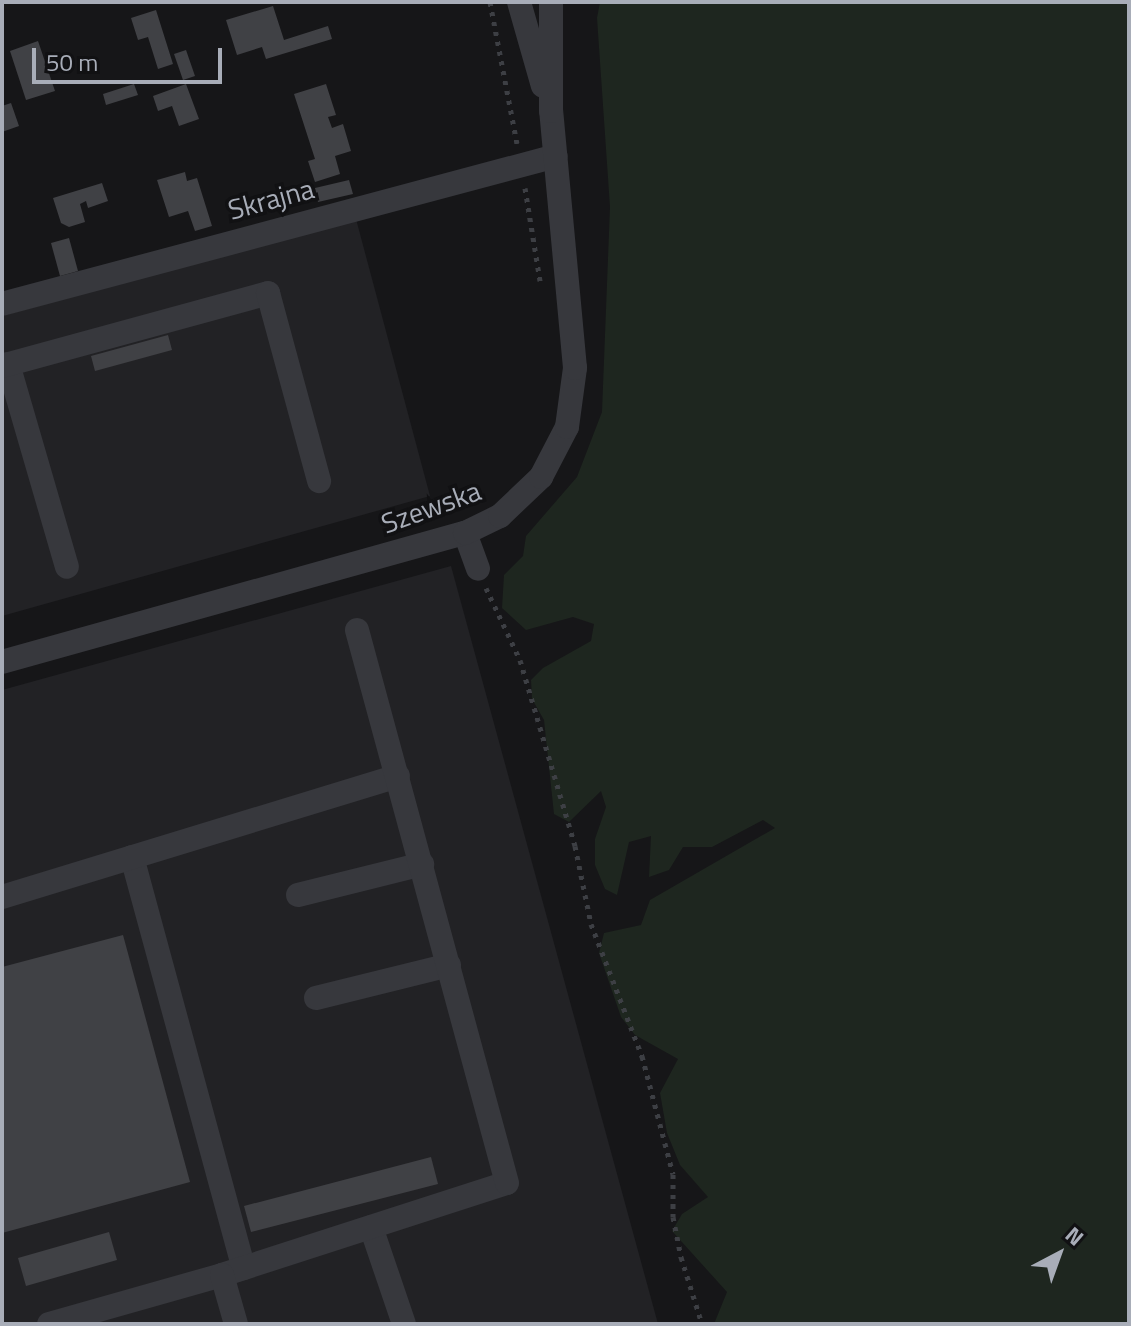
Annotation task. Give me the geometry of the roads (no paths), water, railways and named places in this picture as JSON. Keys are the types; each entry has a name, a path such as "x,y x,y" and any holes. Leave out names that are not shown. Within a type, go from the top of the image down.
{"street":[{"path":"519,2 551,111"},
{"name":"Szewska","path":"2,662 465,533 521,499 541,477 567,427 575,368 551,111 551,2"},
{"name":"Skrajna","path":"2,304 556,156"},
{"path":"67,567 5,365 268,293 319,481"},
{"path":"465,533 478,569"},
{"path":"49,1324 233,1272 507,1183 357,630"},
{"path":"2,897 398,776"},
{"path":"132,857 233,1272 236,1324"},
{"path":"298,895 422,864"},
{"path":"316,998 449,965"},
{"path":"371,1227 404,1324"}]}
